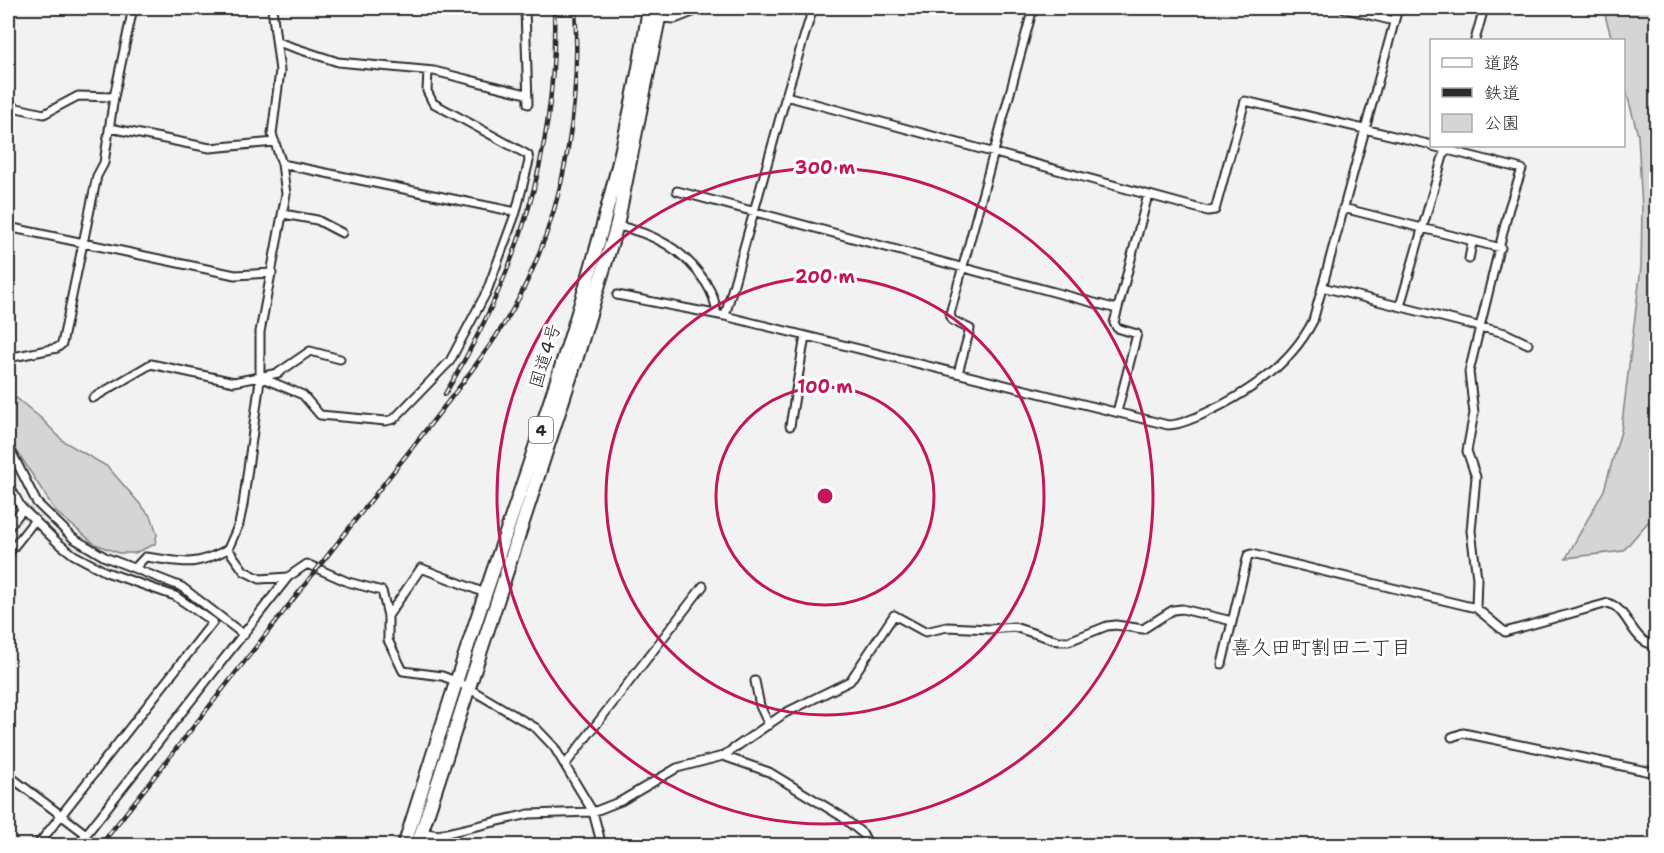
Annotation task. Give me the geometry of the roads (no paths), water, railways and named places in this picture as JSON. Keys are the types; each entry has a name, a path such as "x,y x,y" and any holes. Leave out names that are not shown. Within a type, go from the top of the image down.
{"highway":[{"name":"国道4号","path":"417,846 463,685 485,593 547,411 602,222 626,128 649,8"},
{"name":"国道4号","path":"404,846 463,685 579,351 617,225 660,13"}],"street":[{"path":"8,358 57,348 62,344 83,243 111,128 114,97 133,8"},
{"path":"135,568 145,557 187,564 206,559 228,549 241,515 260,376 260,332 283,214 286,179 271,121 279,78 272,8"},
{"path":"525,8 528,42 526,94 528,104"},
{"path":"660,13 675,19 703,8"},
{"path":"725,316 813,8"},
{"path":"958,373 970,329 952,320 950,314 1033,8"},
{"path":"1342,8 1394,21"},
{"path":"617,295 725,316 1168,425 1178,424 1219,407 1251,388 1302,339 1313,321 1398,8"},
{"path":"1475,39 1484,8"},
{"path":"277,42 338,62 428,71 526,94"},
{"path":"260,376 303,395 320,415 386,421 394,419 450,361 487,291 516,212 529,161 528,155 434,103 427,91 428,71"},
{"path":"8,106 44,114 78,96 114,97"},
{"path":"786,96 1208,211 1215,210 1245,102 1430,146"},
{"path":"111,128 210,148 275,142"},
{"path":"1400,306 1446,147 1522,169 1509,208 1501,248 1480,323 1482,328 1469,381 1474,413 1467,451 1476,477 1471,531 1477,578 1476,608"},
{"path":"282,164 516,212"},
{"path":"677,191 1117,309"},
{"path":"1117,412 1137,334 1116,326 1117,309 1148,195"},
{"path":"1343,208 1472,243 1501,248"},
{"path":"283,214 317,220 342,233"},
{"path":"602,222 659,240 688,259 711,291 716,314"},
{"path":"8,227 235,274 272,273"},
{"path":"1469,259 1472,243"},
{"path":"1322,287 1505,333 1528,344"},
{"path":"790,426 805,336"},
{"path":"93,398 151,364 222,381 284,370 310,351 340,359"},
{"path":"8,445 37,503 58,526 88,548 182,587 244,634"},
{"path":"8,483 21,505 35,520 57,542 89,564 175,596 213,622"},
{"path":"8,500 21,505"},
{"path":"8,527 21,505"},
{"path":"8,554 35,520"},
{"path":"228,549 236,564 253,577 288,577"},
{"path":"1222,664 1248,555 1251,554 1476,608 1498,628 1510,633 1608,603 1616,606 1638,635 1649,644 1656,645"},
{"path":"77,846 288,577 307,564 348,582 378,588 382,591 388,616 388,640 404,671 442,676 463,685 536,728 554,747 593,812 602,846"},
{"path":"388,616 420,568 485,593"},
{"path":"565,765 703,586"},
{"path":"421,832 438,835 529,814 593,812 621,801 677,768 723,756 738,742 785,712 850,681 894,615 925,632 947,627 990,629 1014,627 1058,641 1075,640 1107,626 1143,629 1173,610 1182,609 1232,621"},
{"path":"37,846 218,615"},
{"path":"755,681 760,706 769,724"},
{"path":"1452,737 1463,733 1656,773"},
{"path":"723,756 769,772 841,816 863,834 869,846"},
{"path":"8,774 86,834"}],"railway":[{"path":"445,394 493,302 513,256 528,209 541,161 549,111 554,8"},
{"path":"100,846 451,398 490,345 516,303 551,221 568,151 575,79 575,8"}],"district":[{"name":"喜久田町割田二丁目","path":"1321,647"}]}
